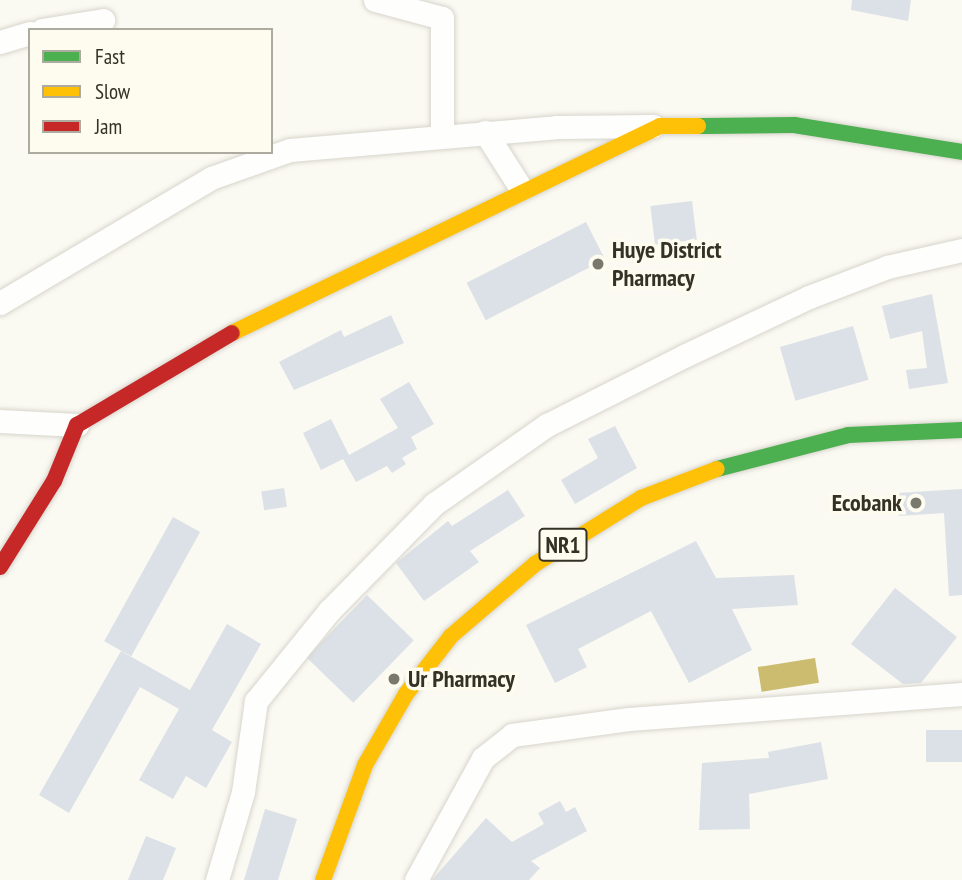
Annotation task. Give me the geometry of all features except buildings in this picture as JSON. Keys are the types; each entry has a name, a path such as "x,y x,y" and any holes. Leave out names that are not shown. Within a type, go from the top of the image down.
{"main road":[{"path":"0,567 54,481 76,425 278,305 520,187 660,126 793,125 962,152"},
{"name":"NR1","path":"323,880 365,765 406,694 451,636 535,564 641,498 754,455 848,435 962,430"}],"street":[{"path":"375,0 442,18 442,136"},
{"path":"54,28 103,20"},
{"path":"0,42 28,34"},
{"path":"0,303 200,184 243,165 290,150 485,132 660,126"},
{"path":"485,132 520,187"},
{"path":"217,880 243,792 256,701 329,611 434,504 547,425 684,356 809,297 887,267 962,250"},
{"path":"3,423 76,425"},
{"path":"416,880 483,758 512,736 629,719 962,694"}],"shaded area":[{"path":"815,658 819,683 762,692 758,667"}],"traffic: fast":[{"path":"698,126 794,125 962,152"},
{"path":"717,469 848,435 962,430"}],"traffic: slow":[{"path":"232,333 660,126 698,126"},
{"path":"323,880 365,765 406,694 451,636 535,564 641,498 717,469"}],"traffic: jam":[{"path":"0,567 54,481 77,425 232,333"}],"place":[{"name":"Huye District Pharmacy","path":"598,264"},
{"name":"Ecobank","path":"916,503"},
{"name":"Ur Pharmacy","path":"394,679"}]}
